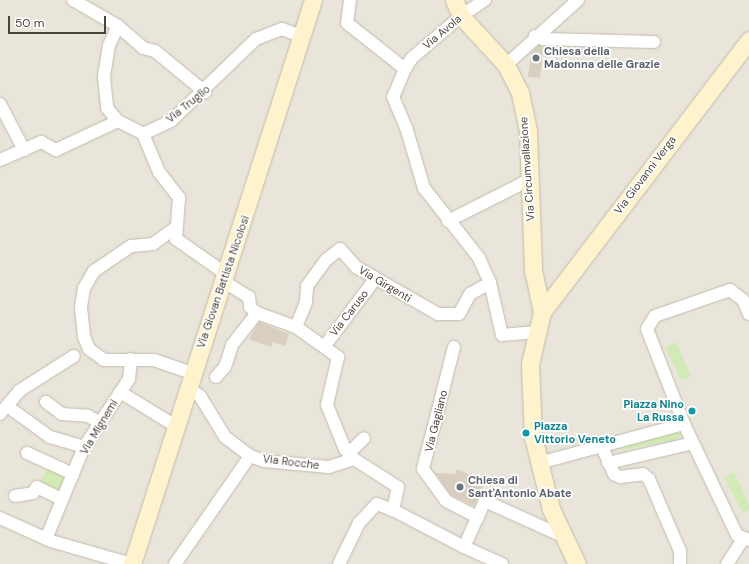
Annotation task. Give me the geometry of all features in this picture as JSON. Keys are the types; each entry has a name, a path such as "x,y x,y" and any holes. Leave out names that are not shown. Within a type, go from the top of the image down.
{"street":[{"path":"73,0 92,4 143,48 155,51 205,92"},
{"name":"Via Giovan Battista Nicolosi","path":"131,564 174,425 224,278 313,0"},
{"path":"350,0 344,25 405,69"},
{"name":"Via Circumvallazione","path":"454,0 460,16 506,65 523,107 535,279 542,312"},
{"name":"Via Avola","path":"448,221 424,188 406,127 393,97 405,69 412,58 460,16 485,0"},
{"path":"506,65 535,36 578,0"},
{"path":"118,26 110,45 104,77 107,108 118,121 142,134 159,172 179,198 174,234 181,244 249,297 250,307 257,313 296,327 338,357 327,405 351,456 398,487 393,510"},
{"name":"Via Truglio","path":"142,134 171,121 205,92 256,40 282,29 301,36"},
{"path":"535,36 544,39 654,42"},
{"name":"Via Giovanni Verga","path":"542,312 560,284 749,40"},
{"path":"0,104 24,150"},
{"path":"0,160 41,142 56,150 118,121"},
{"path":"529,180 448,221 476,253 490,283 502,335 536,332"},
{"name":"Via Rocche","path":"175,228 153,244 131,246 94,271 84,288 81,307 89,349 104,360 154,360 190,380 212,412 225,437 250,456 264,461 329,467 351,456"},
{"name":"Via Girgenti","path":"296,327 306,302 307,286 326,260 340,249 356,267 376,280 438,314 459,314 470,294 490,283"},
{"path":"535,279 560,284"},
{"name":"Via Caruso","path":"324,347 376,280"},
{"path":"727,564 746,540 737,535 684,424 648,338 649,322 655,316 730,290 743,300 749,314"},
{"path":"542,312 536,332 530,364 533,438 560,535 576,564"},
{"path":"216,377 225,367 232,345 257,313"},
{"name":"Via Gagliano","path":"454,347 423,469 436,492 456,507 478,517"},
{"path":"74,356 19,391 3,410 50,438 84,447"},
{"name":"Via Mignemi","path":"46,538 84,447 129,379 131,359"},
{"path":"120,392 174,425"},
{"path":"46,402 62,414 88,416 100,423"},
{"path":"539,463 684,424"},
{"path":"351,456 364,438"},
{"path":"608,463 693,443"},
{"path":"602,447 608,463 617,476 643,474 649,479 680,550 680,564"},
{"path":"27,453 73,474"},
{"path":"175,564 250,456"},
{"path":"15,496 33,493 37,486 62,499"},
{"path":"464,547 485,501 560,535"},
{"path":"339,564 359,523 377,504 393,510 441,538 502,564"},
{"path":"0,518 46,538 131,564"}],"shaded area":[{"path":"0,0 749,0 749,564 0,564"}],"green space":[{"path":"676,342 691,376 681,380 665,347"},
{"path":"677,432 681,433 677,440 621,450 623,445"},
{"path":"48,467 68,476 60,494 39,484"},
{"path":"734,472 749,504 749,510 743,513 724,477"}],"building":[{"name":"Chiesa della Madonna delle Grazie","path":"539,45 543,47 540,78 528,77 531,53"},
{"path":"259,322 289,334 285,346 273,342 271,347 249,339"},
{"name":"Chiesa di Sant'Antonio Abate","path":"457,469 485,482 474,506 451,495 435,473 455,474"}],"place":[{"name":"Chiesa della Madonna delle Grazie","path":"536,58"},
{"name":"Piazza Nino La Russa","path":"692,411"},
{"name":"Piazza Vittorio Veneto","path":"526,433"},
{"name":"Chiesa di Sant'Antonio Abate","path":"460,487"}]}
